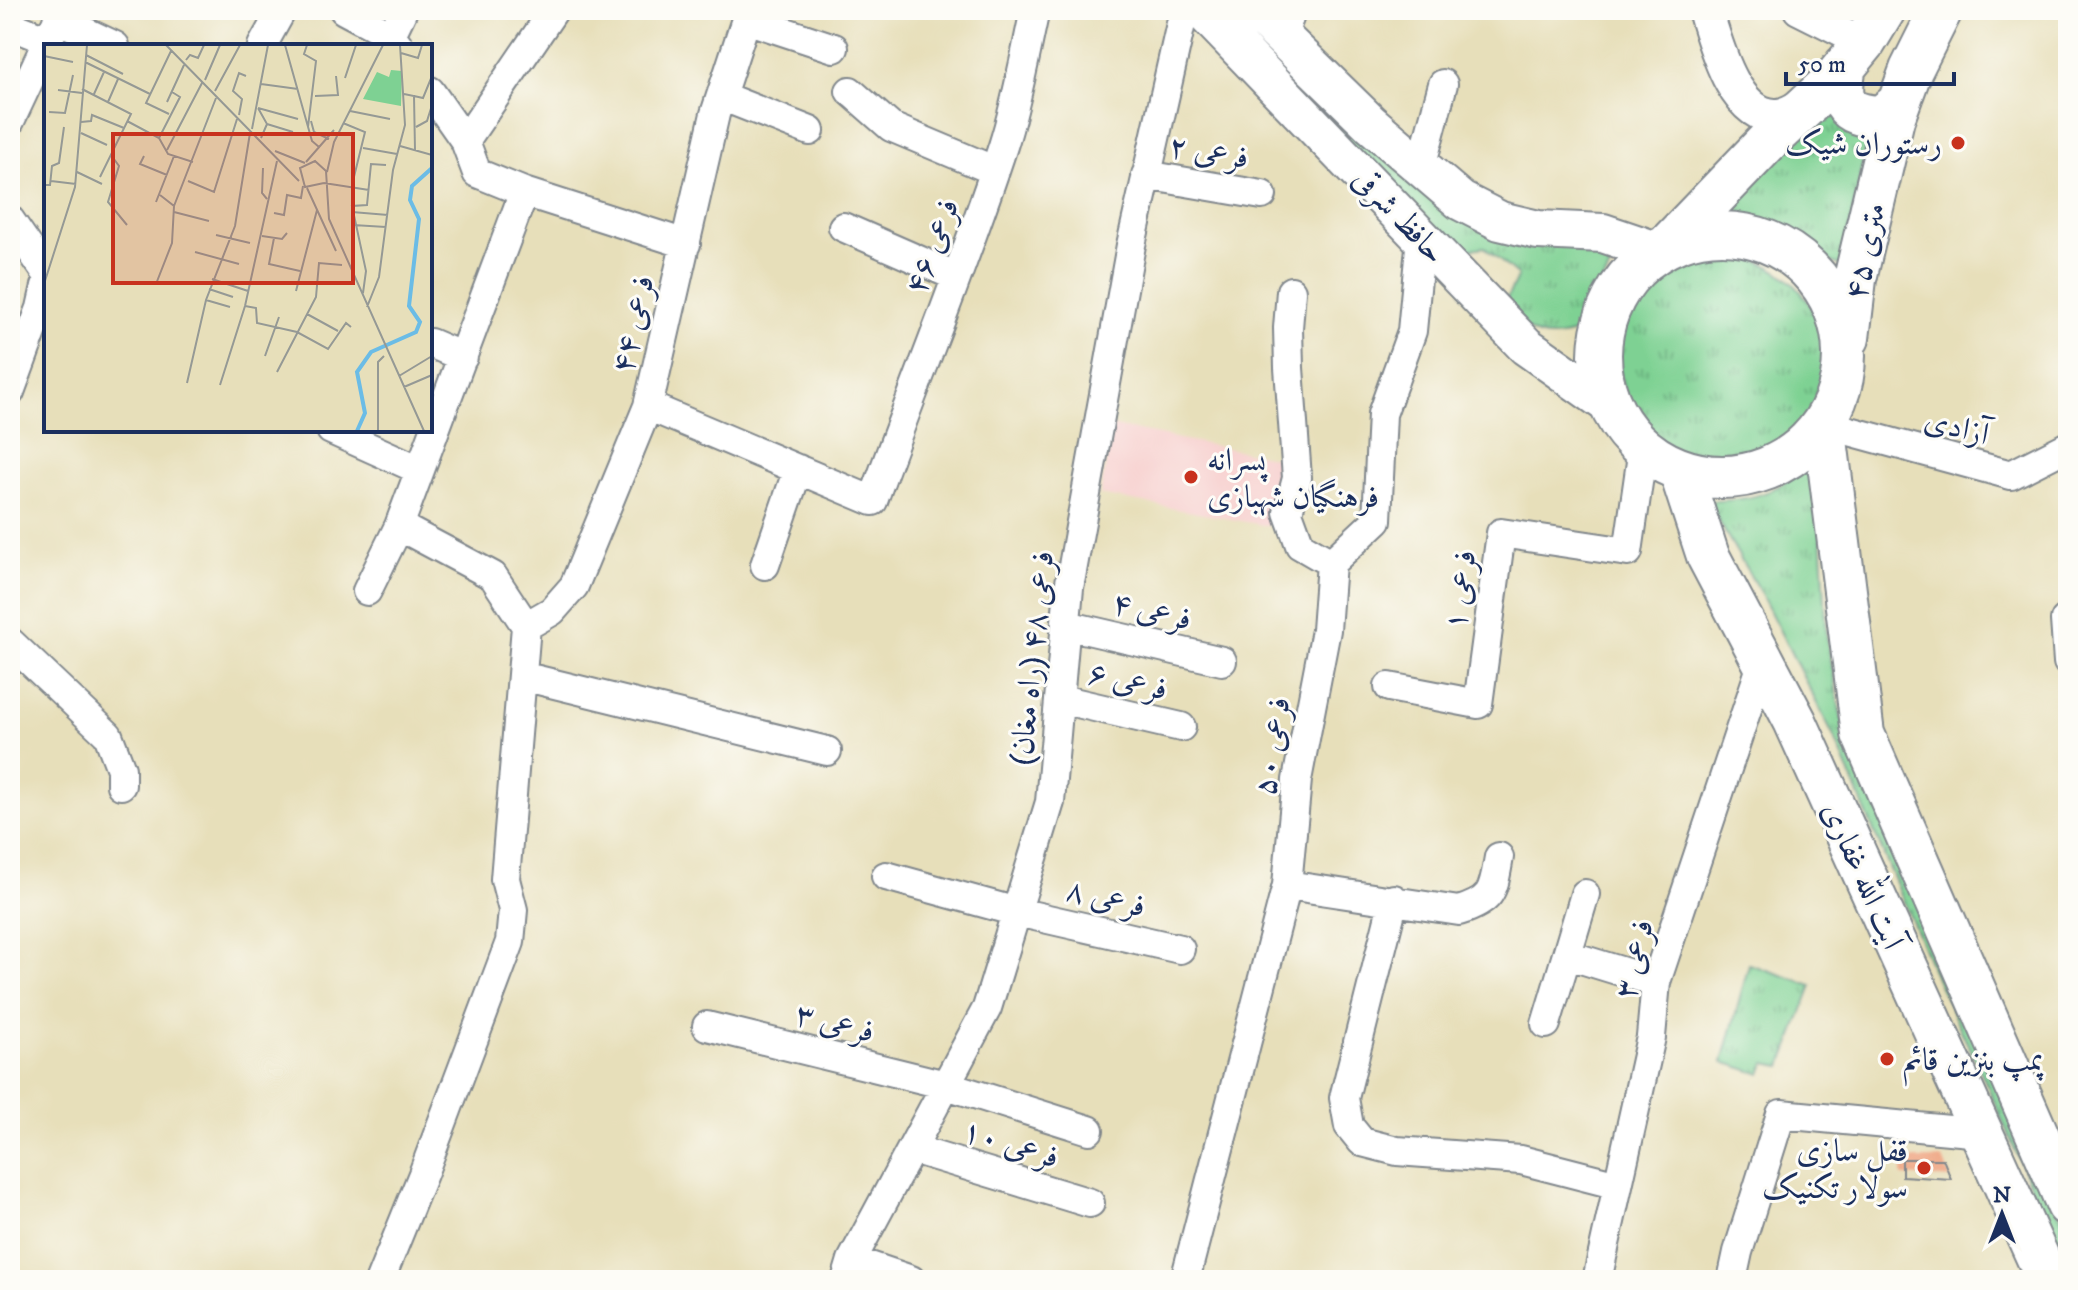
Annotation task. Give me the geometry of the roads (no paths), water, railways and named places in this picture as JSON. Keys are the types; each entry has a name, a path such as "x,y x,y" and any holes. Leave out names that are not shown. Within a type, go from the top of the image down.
{"main road":[{"name":"حافظ شرقی","path":"1202,10 1526,346 1611,406"},
{"name":"حافظ شرقی","path":"1254,10 1287,23 1371,124 1461,201 1500,221 1538,230 1603,233 1663,249"},
{"name":"۴۵ متری","path":"1845,359 1855,279 1898,104 1941,10"},
{"path":"1663,249 1707,234 1749,236 1788,252 1819,280 1839,317 1845,359 1839,393 1824,424 1802,448 1775,465 1744,475 1712,477 1680,470 1643,448 1624,429 1611,406 1601,370 1602,333 1614,298 1637,268 1663,249 1810,101 1864,40"},
{"path":"1864,40 1841,88 1842,100 1852,111 1864,116 1881,117 1898,104"},
{"name":"آیت الله غفاری","path":"1824,424 1863,734 2068,1205"},
{"name":"آیت الله غفاری","path":"1680,470 1708,556 1795,721 2048,1280"}],"street":[{"path":"263,44 282,10"},
{"path":"344,10 398,30"},
{"path":"465,141 554,10"},
{"name":"فرعی ۴۶","path":"798,469 873,501 983,208 1003,146 1035,10"},
{"name":"فرعی ۴۸ (راه مغان)","path":"849,1270 987,1008 1050,802 1066,625 1079,534 1131,245 1184,10"},
{"path":"1705,10 1721,60 1746,101 1765,115 1782,116 1810,101"},
{"path":"1798,10 1864,40"},
{"path":"748,14 834,48"},
{"name":"فرعی ۴۴","path":"526,626 552,611 574,586 648,406 721,96 748,14"},
{"path":"10,25 56,23 110,44"},
{"path":"46,44 56,23"},
{"path":"10,121 44,49"},
{"path":"1421,167 1443,84"},
{"path":"850,91 891,127 993,170"},
{"path":"432,94 465,141 477,173 524,192 686,244"},
{"path":"721,96 810,131"},
{"name":"فرعی ۲","path":"1146,175 1262,195"},
{"path":"367,591 399,526 524,192"},
{"path":"10,220 44,269"},
{"path":"843,227 955,276"},
{"path":"1291,291 1288,355 1297,478 1288,512 1300,545 1331,563 1377,520 1382,414 1412,331 1421,237"},
{"path":"10,392 44,295"},
{"path":"432,344 463,357"},
{"path":"648,406 798,469 765,565"},
{"name":"آزادی","path":"1824,424 2011,475 2068,446"},
{"path":"335,432 420,470"},
{"name":"فرعی ۱","path":"1389,687 1478,704 1501,533 1628,552 1643,448"},
{"path":"380,1280 510,942 513,910 505,879 526,626 493,576 399,526"},
{"name":"فرعی ۵۰","path":"1185,1280 1287,885 1297,780 1326,630 1331,563"},
{"path":"2068,619 2065,620 2068,662"},
{"name":"فرعی ۴","path":"1066,625 1222,661"},
{"path":"10,642 108,735 121,769 121,785"},
{"name":"فرعی ۳","path":"1597,1280 1651,1037 1656,982 1763,661"},
{"path":"522,676 827,751"},
{"name":"فرعی ۶","path":"1060,699 1181,727"},
{"path":"1287,885 1459,911 1480,905 1492,892 1499,857"},
{"path":"886,876 1017,912"},
{"path":"1546,1024 1585,894"},
{"path":"1394,899 1344,1098 1349,1126 1362,1142 1397,1151 1521,1160 1618,1185"},
{"name":"فرعی ۸","path":"1017,912 1180,949"},
{"path":"1568,955 1656,982"},
{"name":"فرعی ۳","path":"707,1026 946,1085 1089,1130"},
{"path":"1732,1280 1781,1114 1981,1133"},
{"name":"فرعی ۱۰","path":"912,1149 1090,1203"},
{"path":"849,1270 911,1280"}],"place":[{"name":"رستوران شیک","path":"1958,143"},
{"name":"پسرانه فرهنگیان شهبازی","path":"1191,477"},
{"name":"پمپ بنزین قائم","path":"1887,1059"},
{"name":"قفل سازی سولار تکنیک","path":"1924,1168"}]}
